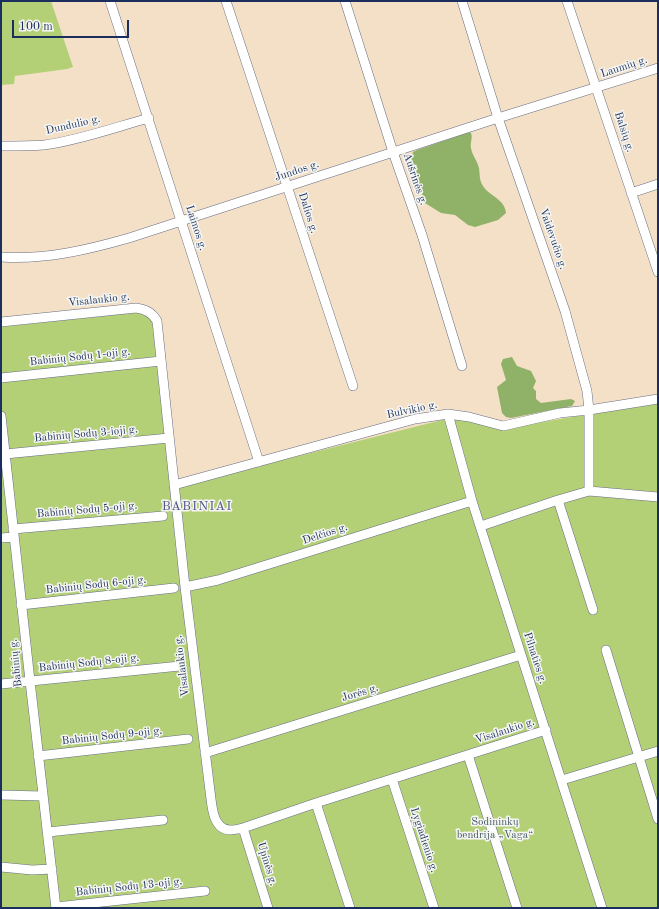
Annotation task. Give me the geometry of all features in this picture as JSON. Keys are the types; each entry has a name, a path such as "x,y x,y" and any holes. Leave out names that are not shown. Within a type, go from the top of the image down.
{"street":[{"name":"Laimos g.","path":"110,1 259,462"},
{"name":"Dalios g.","path":"226,1 353,386"},
{"name":"Aušrinės g.","path":"345,1 393,152 422,235 462,366"},
{"name":"Vaidevučio g.","path":"462,1 498,118 565,311 587,391 589,410 589,491"},
{"name":"Balsių g.","path":"567,1 658,272"},
{"name":"Laumių g.","path":"597,88 658,68"},
{"name":"Jundos g.","path":"1,257 32,257 69,253 129,238 498,118 597,88"},
{"name":"Dundulio g.","path":"1,146 46,144 76,138 149,118"},
{"path":"631,193 658,184"},
{"name":"Visalaukio g.","path":"1,322 136,308 143,308 154,316 161,360 185,587 210,791 215,820 224,829 231,830 243,828 392,778 546,730"},
{"name":"Babinių Sodų 1-oji g.","path":"1,378 161,360"},
{"name":"Bulvikio g.","path":"174,485 415,419 448,414 469,416 503,426 560,413 658,399"},
{"name":"Pilnaties g.","path":"448,414 472,501 602,908"},
{"name":"Babinių g.","path":"1,416 5,454 4,486 14,533 56,908"},
{"name":"Babinių Sodų 3-ioji g.","path":"5,454 169,438"},
{"path":"481,526 589,491 658,497"},
{"path":"558,500 593,610"},
{"name":"Delčios g.","path":"185,587 225,578 472,501"},
{"name":"Babinių Sodų 5-oji g.","path":"1,538 14,533 163,516"},
{"name":"Babinių Sodų 6-oji g.","path":"21,605 174,588"},
{"path":"606,650 658,819"},
{"name":"Jorės g.","path":"205,753 521,655"},
{"name":"Babinių Sodų 8-oji g.","path":"1,684 180,666"},
{"name":"Babinių Sodų 9-oji g.","path":"38,756 188,739"},
{"path":"562,780 658,751"},
{"path":"468,755 517,908"},
{"name":"Lygiadienio g.","path":"392,778 434,908"},
{"path":"1,796 43,796"},
{"path":"316,803 350,908"},
{"path":"48,832 163,820"},
{"name":"Upinės g.","path":"243,828 268,908"},
{"path":"1,867 32,870 52,869"},
{"name":"Babinių Sodų 13-oji g.","path":"56,908 205,891"}],"green space":[{"path":"1,1 51,1 73,67 15,76 14,84 1,85"},
{"path":"469,132 472,135 472,151 479,168 482,184 503,204 506,213 498,220 475,227 468,225 455,215 441,213 425,203 411,158 413,152 417,150"},
{"name":"Sodininkų bendrija „Vaga“","path":"143,312 152,319 171,488 454,417 505,428 658,403 658,908 1,908 1,327"},
{"path":"512,357 517,366 531,371 536,381 533,388 536,391 536,399 541,403 571,399 575,401 572,406 511,418 506,417 502,413 497,387 506,380 501,364 503,359"}],"district":[{"name":"BABINIAI","path":"197,507"}]}
